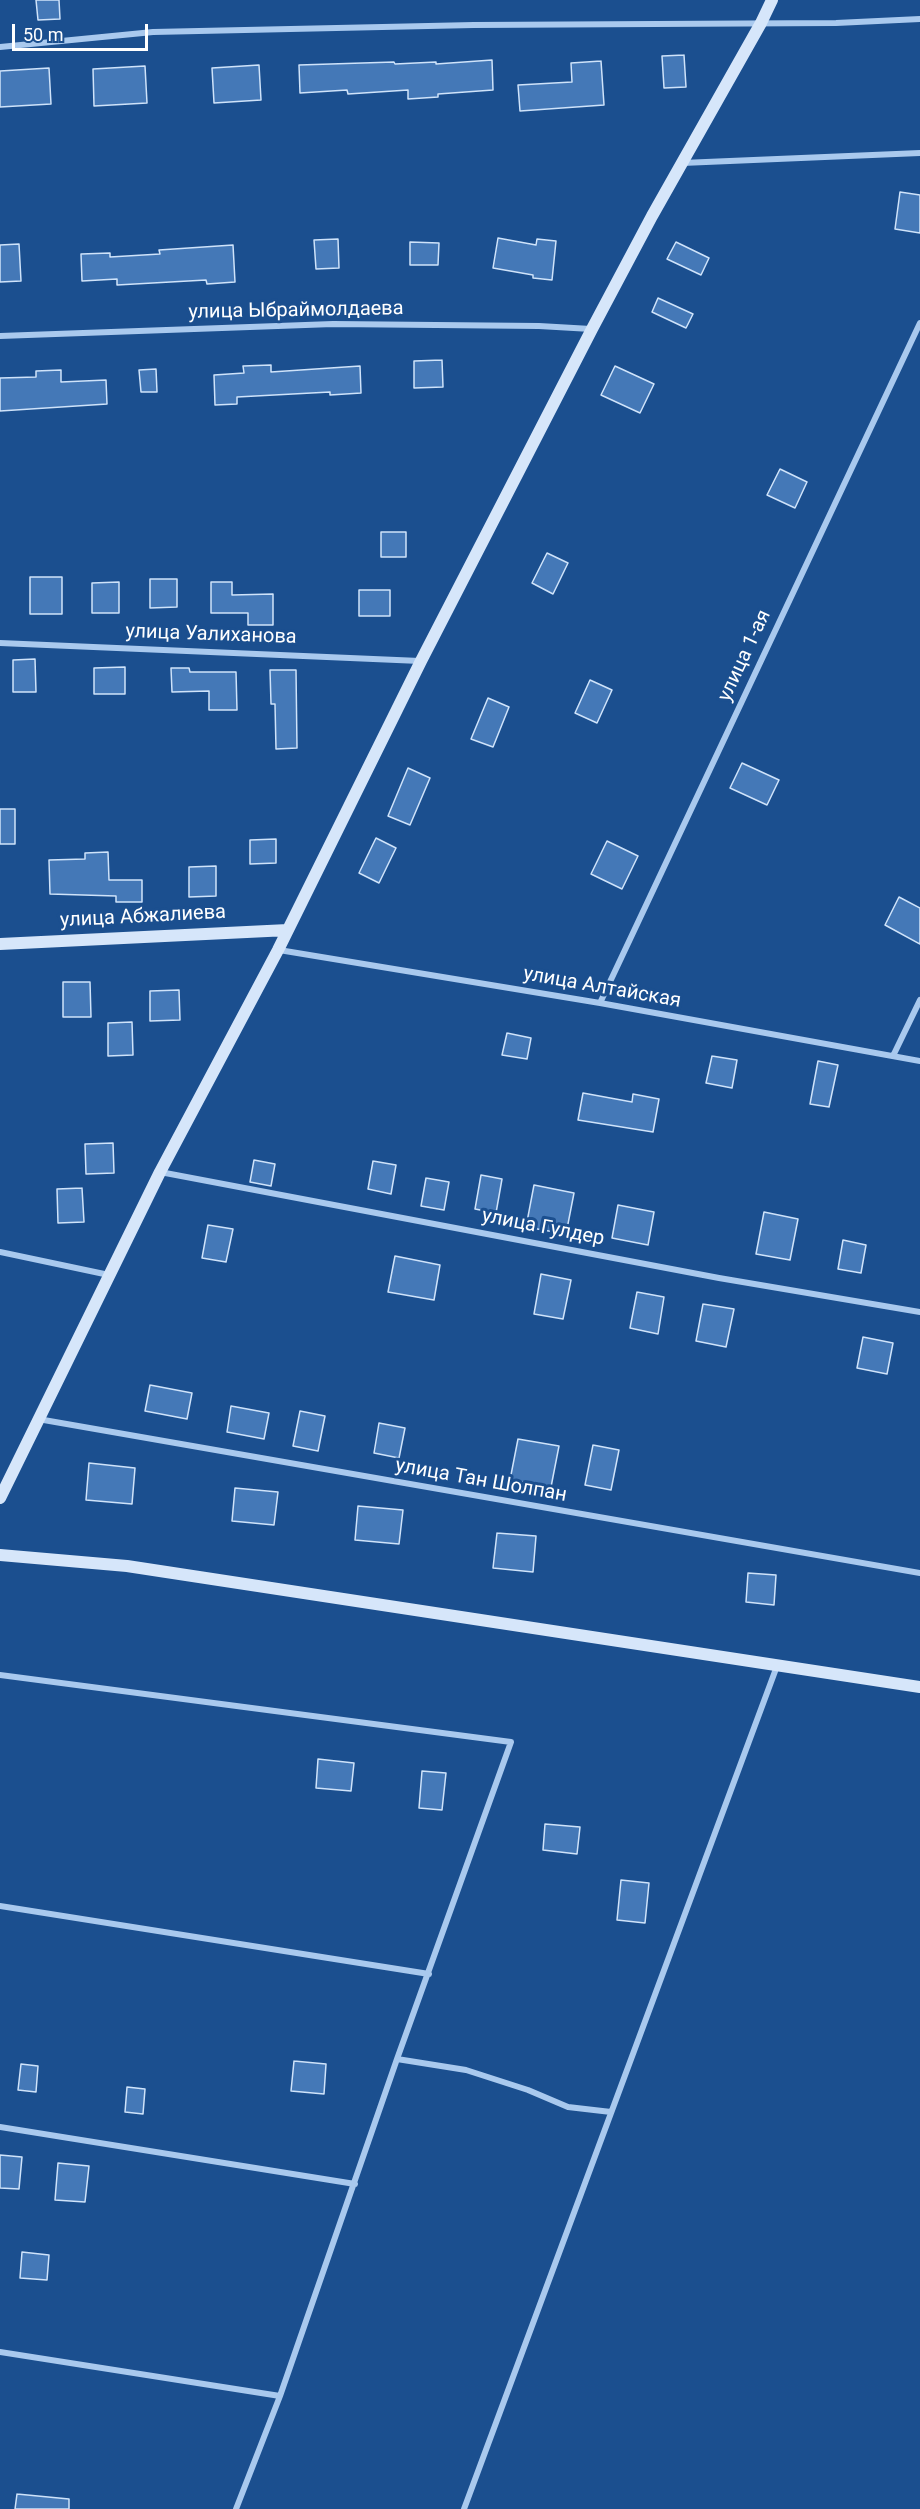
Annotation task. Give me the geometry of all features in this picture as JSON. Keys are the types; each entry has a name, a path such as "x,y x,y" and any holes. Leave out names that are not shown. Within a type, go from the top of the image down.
{"street":[{"path":"0,1498 160,1173 278,950 421,661 592,329 761,24 772,0"},
{"path":"0,47 153,32 474,25 836,23 920,19"},
{"path":"682,163 920,153"},
{"name":"улица 1-ая","path":"600,1003 920,323"},
{"name":"улица Ыбраймолдаева","path":"0,336 333,324 538,326 592,329"},
{"name":"улица Уалиханова","path":"0,643 421,661"},
{"name":"улица Абжалиева","path":"0,944 288,930"},
{"name":"улица Алтайская","path":"278,950 600,1003 920,1061"},
{"path":"893,1056 920,1000"},
{"name":"улица Гулдер","path":"160,1173 718,1278 920,1312"},
{"path":"0,1252 109,1275"},
{"name":"улица Тан Шолпан","path":"37,1419 920,1573"},
{"path":"0,1555 127,1566 920,1687"},
{"path":"464,2509 777,1665"},
{"path":"0,1675 510,1742 280,2396 236,2509"},
{"path":"0,1906 429,1974"},
{"path":"397,2059 466,2070 528,2090 568,2107 611,2112"},
{"path":"0,2127 355,2184"},
{"path":"0,2352 280,2396"}],"building":[{"path":"36,0 59,0 60,19 38,20"},
{"path":"684,55 686,87 664,88 662,56"},
{"path":"492,60 493,90 438,94 438,97 408,99 408,90 348,94 347,90 300,93 299,65 394,62 395,64 436,62 436,64"},
{"path":"601,61 604,105 520,111 518,85 572,82 571,63"},
{"path":"259,65 261,100 214,103 212,68"},
{"path":"145,66 147,103 94,106 93,69"},
{"path":"49,68 51,104 0,107 0,71"},
{"path":"900,192 920,195 920,233 895,229"},
{"path":"498,238 536,245 537,239 556,241 552,280 533,278 533,275 493,268"},
{"path":"338,239 339,268 316,269 314,240"},
{"path":"410,242 439,243 438,265 410,265"},
{"path":"676,242 709,258 701,275 667,259"},
{"path":"19,244 21,281 0,282 0,245"},
{"path":"233,245 235,282 207,284 206,280 117,285 117,279 82,281 81,254 110,253 110,257 160,254 159,250"},
{"path":"658,298 693,314 686,328 652,312"},
{"path":"442,360 443,387 414,388 414,361"},
{"path":"271,365 271,372 360,366 361,393 330,395 330,392 237,397 237,404 215,405 214,375 244,373 243,366"},
{"path":"615,366 654,384 640,413 601,395"},
{"path":"156,369 157,392 141,392 139,370"},
{"path":"61,370 61,382 106,380 107,404 0,411 0,378 36,377 36,371"},
{"path":"780,469 807,482 795,508 767,495"},
{"path":"381,532 406,532 406,557 381,557"},
{"path":"547,553 568,563 553,594 532,583"},
{"path":"30,577 62,577 62,614 30,614"},
{"path":"150,579 177,579 177,607 150,608"},
{"path":"119,582 119,613 92,613 92,583"},
{"path":"211,582 232,582 232,595 273,594 273,625 248,625 248,613 211,613"},
{"path":"359,590 390,590 390,616 359,616"},
{"path":"35,659 36,692 13,692 13,660"},
{"path":"125,667 125,694 94,694 94,668"},
{"path":"171,668 189,668 190,672 236,672 237,710 209,710 209,691 172,692"},
{"path":"270,670 296,670 297,748 276,749 275,704 271,704"},
{"path":"590,680 612,690 597,723 575,713"},
{"path":"488,698 509,707 493,747 471,739"},
{"path":"742,763 779,780 767,805 730,788"},
{"path":"408,768 430,778 410,825 388,816"},
{"path":"0,809 15,809 15,844 0,844"},
{"path":"376,838 396,848 379,883 359,873"},
{"path":"276,839 276,863 250,864 250,840"},
{"path":"607,841 638,856 622,889 591,874"},
{"path":"108,852 109,880 142,880 142,902 116,902 116,896 50,894 49,860 85,859 85,853"},
{"path":"216,866 216,896 189,897 189,867"},
{"path":"899,897 920,908 920,944 885,925"},
{"path":"63,982 90,982 91,1017 63,1017"},
{"path":"179,990 180,1020 150,1021 150,991"},
{"path":"132,1022 133,1055 108,1056 108,1023"},
{"path":"507,1033 531,1038 527,1059 502,1055"},
{"path":"712,1056 737,1060 732,1088 706,1083"},
{"path":"818,1061 838,1065 829,1107 810,1104"},
{"path":"583,1093 632,1102 633,1094 659,1099 653,1132 578,1120"},
{"path":"113,1143 114,1173 86,1174 85,1144"},
{"path":"254,1160 275,1164 271,1186 250,1182"},
{"path":"373,1161 396,1165 391,1194 368,1189"},
{"path":"481,1175 502,1179 496,1213 475,1209"},
{"path":"426,1178 449,1182 444,1210 421,1206"},
{"path":"534,1185 574,1193 566,1234 526,1227"},
{"path":"82,1188 84,1222 58,1223 57,1189"},
{"path":"618,1205 654,1212 648,1245 612,1238"},
{"path":"764,1212 798,1219 790,1260 756,1254"},
{"path":"208,1225 233,1229 226,1262 202,1258"},
{"path":"843,1240 866,1245 861,1273 838,1269"},
{"path":"395,1256 440,1265 434,1300 388,1292"},
{"path":"541,1274 571,1280 563,1319 534,1314"},
{"path":"637,1292 664,1297 658,1334 630,1328"},
{"path":"703,1304 734,1309 726,1347 696,1341"},
{"path":"863,1337 893,1343 887,1374 857,1368"},
{"path":"150,1385 192,1393 187,1419 145,1411"},
{"path":"231,1406 269,1413 264,1439 227,1432"},
{"path":"300,1411 325,1416 318,1451 293,1446"},
{"path":"379,1423 405,1428 399,1458 374,1453"},
{"path":"518,1439 559,1446 551,1487 510,1480"},
{"path":"593,1445 619,1450 611,1490 585,1485"},
{"path":"89,1463 135,1468 132,1504 86,1500"},
{"path":"235,1488 278,1492 274,1525 232,1521"},
{"path":"358,1506 403,1510 399,1544 355,1540"},
{"path":"497,1533 536,1536 533,1572 493,1568"},
{"path":"748,1573 776,1575 774,1605 746,1602"},
{"path":"318,1759 354,1763 351,1791 316,1788"},
{"path":"422,1771 446,1773 442,1810 419,1808"},
{"path":"545,1824 580,1827 577,1854 543,1850"},
{"path":"621,1880 649,1883 645,1923 617,1920"},
{"path":"294,2061 326,2064 324,2094 291,2091"},
{"path":"21,2064 38,2066 36,2092 18,2090"},
{"path":"127,2087 145,2089 143,2114 125,2112"},
{"path":"0,2155 22,2157 19,2189 0,2188"},
{"path":"58,2163 89,2166 85,2202 55,2200"},
{"path":"22,2252 49,2255 47,2280 20,2278"},
{"path":"17,2494 69,2499 69,2509 15,2509"}]}
